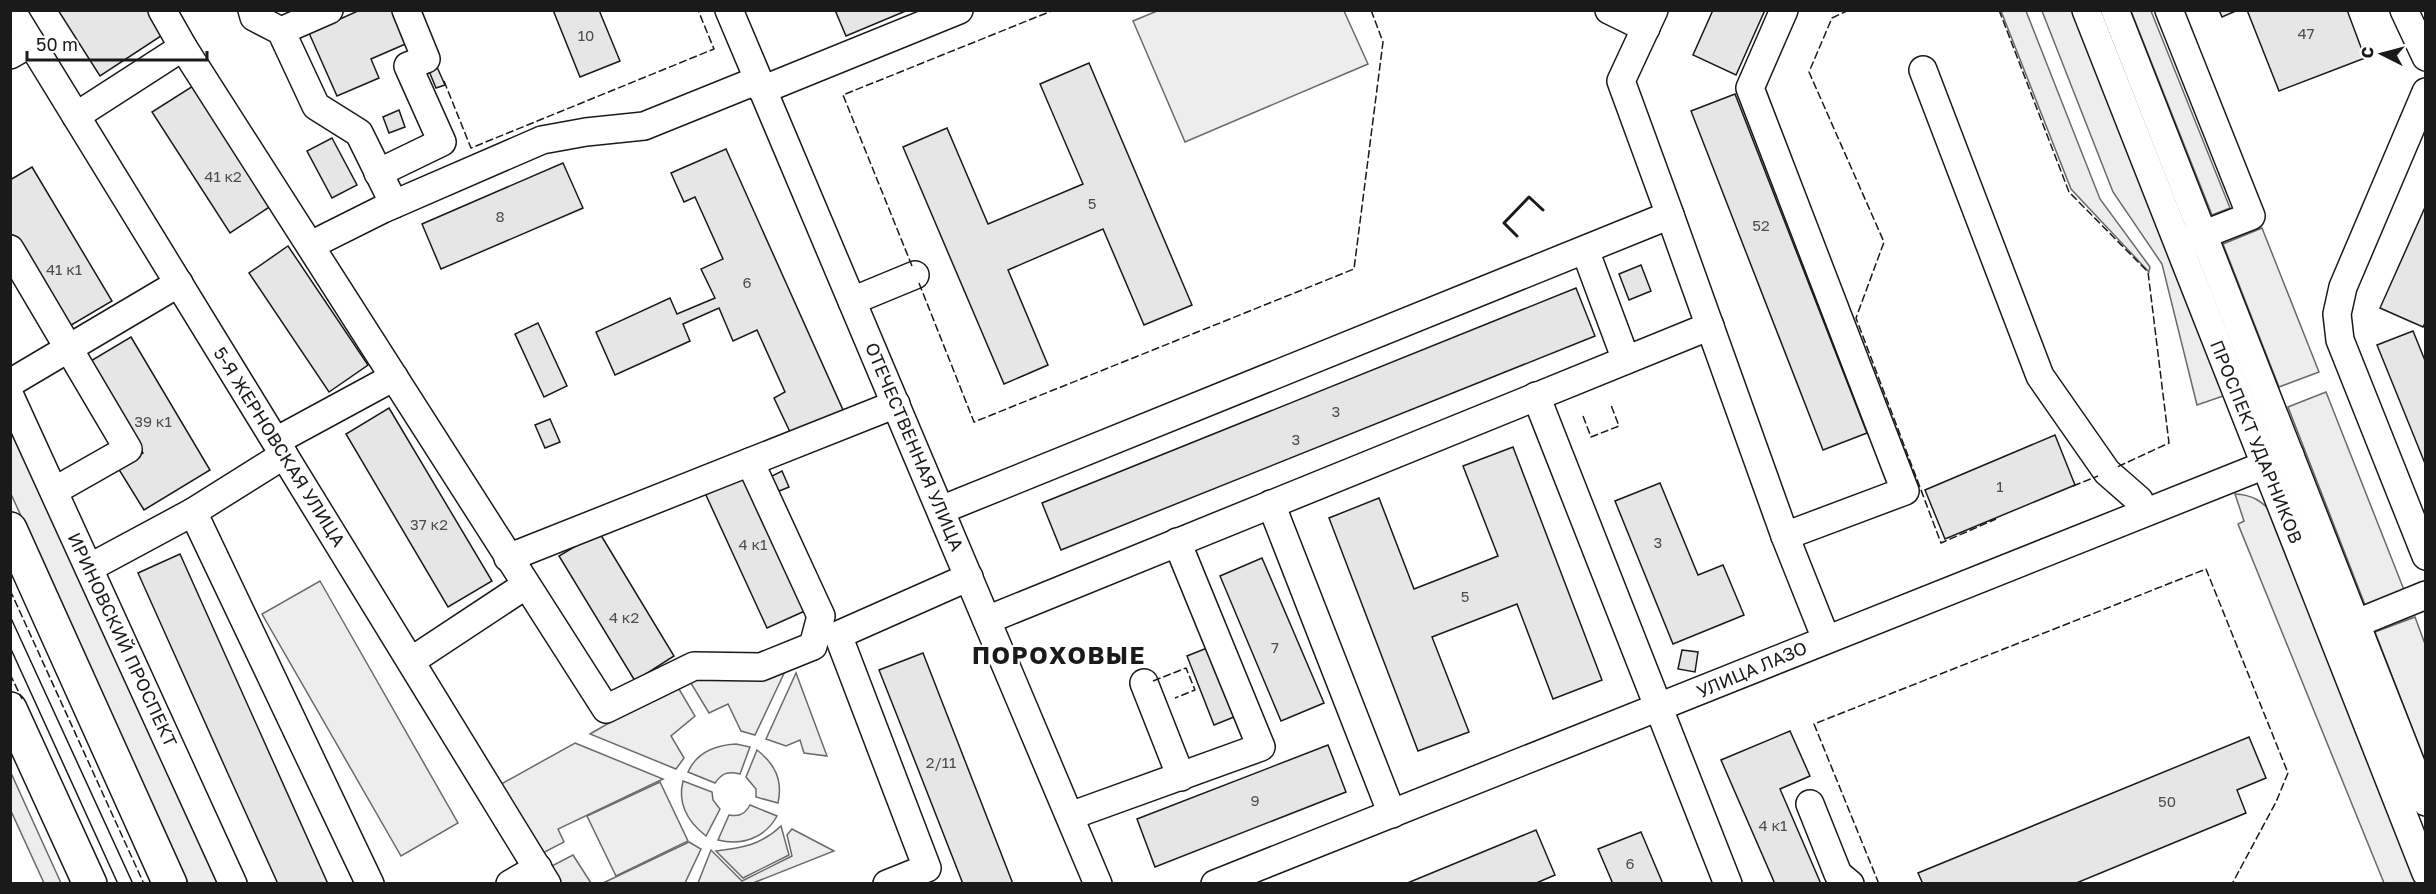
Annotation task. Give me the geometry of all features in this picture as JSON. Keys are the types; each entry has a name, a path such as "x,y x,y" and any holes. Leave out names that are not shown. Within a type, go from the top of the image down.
{"main road":[{"path":"10,529 170,884"},
{"path":"14,724 90,884"}],"street":[{"name":"5-Я ЖЕРНОВСКАЯ УЛИЦА","path":"11,10 21,49 76,116 543,876"},
{"path":"162,10 183,47 606,709 694,666 761,668 813,646 821,616 750,462"},
{"path":"252,10 254,17 281,31 316,106 359,133 394,204"},
{"path":"281,31 329,10"},
{"path":"378,173 442,142 408,66 426,58 406,10"},
{"name":"ОТЕЧЕСТВЕННАЯ УЛИЦА","path":"729,10 1098,884"},
{"path":"311,245 394,204 542,141 586,132 644,126 959,10"},
{"path":"1609,10 1650,19 1621,81 1785,536 1826,639"},
{"path":"1784,10 1750,88 1905,491 1785,536"},
{"name":"ПРОСПЕКТ УДАРНИКОВ","path":"2086,10 2290,455 2343,628 2423,859"},
{"name":"ПРОСПЕКТ УДАРНИКОВ","path":"2115,10 2264,466 2426,802"},
{"path":"2169,10 2252,216 2191,239"},
{"path":"2404,10 2426,57"},
{"path":"76,116 183,47"},
{"path":"1923,70 2040,376 2107,472 2139,500 2145,512"},
{"path":"2426,92 2343,287 2337,314 2340,340 2426,556"},
{"path":"941,510 1670,215"},
{"path":"10,249 128,449 54,491"},
{"path":"1585,250 1626,360"},
{"path":"852,301 915,275"},
{"path":"10,383 70,350 179,284"},
{"path":"987,620 1710,326"},
{"path":"89,568 193,512 280,448 394,377"},
{"name":"ИРИНОВСКИЙ ПРОСПЕКТ","path":"10,396 233,884"},
{"path":"1536,396 1728,884"},
{"path":"508,558 896,404"},
{"name":"УЛИЦА ЛАЗО","path":"1215,884 2290,455"},
{"path":"1271,504 1392,814"},
{"path":"193,512 370,884"},
{"path":"1070,816 1261,747 1177,542"},
{"path":"887,884 927,868 838,635 969,577"},
{"path":"411,661 526,585"},
{"path":"2343,628 2426,595"},
{"path":"1144,683 1181,777"},
{"path":"1810,804 1838,874 1850,884"},
{"path":"510,884 543,876"}],"shaded area":[{"path":"1157,11 1344,11 1368,64 1185,142 1133,21"},
{"path":"2001,11 2026,11 2100,199 2150,267 2149,272 2071,189"},
{"path":"2042,11 2076,11 2226,395 2197,405 2162,264 2113,192"},
{"path":"2131,11 2151,11 2230,208 2212,215"},
{"path":"2262,228 2319,372 2279,387 2223,244"},
{"path":"2326,392 2406,595 2367,610 2288,407"},
{"path":"10,428 218,883 188,883 11,494"},
{"path":"2235,494 2256,499 2272,513 2417,883 2384,883 2238,524 2244,521"},
{"path":"320,581 458,823 401,856 262,614"},
{"path":"2415,617 2425,644 2425,761 2375,632"},
{"path":"788,665 755,735 741,731 728,704 709,713 686,675"},
{"path":"796,673 827,756 804,753 800,740 786,746 766,739"},
{"path":"676,684 695,716 671,736 684,758 676,769 590,734"},
{"path":"575,743 663,779 558,829 564,842 539,855 496,787"},
{"path":"736,744 750,747 740,774 726,774 715,783 688,772 696,759 708,751"},
{"path":"757,750 769,761 776,773 779,787 778,803 756,797 756,789 746,777"},
{"path":"10,773 61,883 44,883 11,811"},
{"path":"683,781 712,792 713,800 720,809 706,836 689,819 683,805"},
{"path":"660,782 688,841 616,876 587,816"},
{"path":"750,805 777,816 766,830 752,838 736,842 718,840 729,815 741,814"},
{"path":"781,826 789,855 743,878 716,851 751,844 766,838"},
{"path":"792,829 834,851 753,883 698,883 711,850 742,881 792,856 787,835"},
{"path":"689,842 701,849 685,883 603,883"},
{"path":"573,855 591,883 555,883 546,869"}],"building":[{"path":"58,10 150,10 164,34 100,76"},
{"path":"360,10 396,10 410,42 371,59 379,78 337,96 309,33"},
{"path":"553,10 599,10 620,61 580,77"},
{"path":"835,10 908,10 846,36"},
{"path":"1713,10 1765,10 1736,75 1693,55"},
{"path":"2219,10 2238,10 2222,17"},
{"path":"2247,10 2347,10 2365,58 2279,91"},
{"path":"1089,63 1192,305 1144,325 1103,229 1008,270 1048,365 1004,384 903,147 947,128 988,224 1083,184 1040,84"},
{"path":"437,67 445,85 436,88 429,71"},
{"path":"193,86 271,206 230,233 152,112"},
{"path":"1735,94 1867,433 1823,450 1691,111"},
{"path":"399,110 405,127 389,133 383,117"},
{"path":"332,138 357,185 332,198 307,151"},
{"path":"726,149 843,410 791,434 774,398 785,392 757,330 733,341 719,308 683,324 690,341 615,375 596,332 670,298 677,314 715,298 701,269 723,259 695,197 684,202 671,173"},
{"path":"563,163 583,208 441,269 422,224"},
{"path":"32,167 112,301 68,327 13,235 10,237 10,180"},
{"path":"2426,205 2426,321 2423,327 2380,308"},
{"path":"288,246 368,365 329,392 249,273"},
{"path":"1641,265 1651,291 1629,300 1619,274"},
{"path":"1576,288 1595,336 1061,550 1042,503"},
{"path":"538,323 567,386 544,397 515,334"},
{"path":"2413,331 2426,363 2426,466 2377,345"},
{"path":"131,337 210,470 144,510 118,468 143,453 89,362"},
{"path":"389,408 492,581 448,607 346,434"},
{"path":"550,419 560,442 545,448 535,425"},
{"path":"2055,435 2075,485 1945,539 1925,490"},
{"path":"1513,447 1602,680 1553,699 1517,604 1432,637 1469,732 1418,751 1329,518 1379,498 1414,589 1498,556 1463,466"},
{"path":"782,471 789,487 777,492 770,477"},
{"path":"746,475 807,610 767,628 705,493"},
{"path":"1660,483 1698,575 1723,565 1744,615 1673,644 1615,501"},
{"path":"599,532 674,656 635,681 559,556"},
{"path":"180,554 328,884 278,884 229,776 138,573"},
{"path":"1262,558 1324,703 1281,721 1220,576"},
{"path":"1212,646 1239,715 1214,725 1187,656"},
{"path":"1682,650 1698,652 1695,672 1678,669"},
{"path":"923,653 1013,884 963,884 879,670"},
{"path":"1790,731 1810,776 1780,789 1821,884 1775,884 1721,760"},
{"path":"2249,737 2266,778 2237,790 2246,813 2074,884 1923,884 1918,873"},
{"path":"1328,745 1346,792 1155,867 1137,819"},
{"path":"1536,830 1555,875 1534,884 1405,884"},
{"path":"1641,832 1663,884 1613,884 1598,849"}],"tram line":[{"path":"10,616 133,884"},
{"path":"10,647 118,884"}],"fence":[{"path":"444,81 471,148 714,49 698,10"},
{"path":"912,266 843,95 1054,10"},
{"path":"919,283 974,422 1354,269 1383,42 1371,10"},
{"path":"1849,10 1832,18 1809,72 1884,242 1856,318 1941,543 1996,519"},
{"path":"1999,10 2069,192 2148,272 2169,443 2117,467"},
{"path":"1583,416 1591,437 1619,426 1611,405"},
{"path":"2073,486 2098,476"},
{"path":"1879,884 1814,724 2206,569 2288,773 2276,802 2232,884"},
{"path":"10,590 144,884"},
{"path":"1153,681 1186,668 1195,690 1175,698"},
{"path":"10,674 22,699"}],"wall":[{"path":"1517,236 1504,223 1529,197 1543,210"}],"district":[{"name":"ПОРОХОВЫЕ","path":"1059,656"}]}
